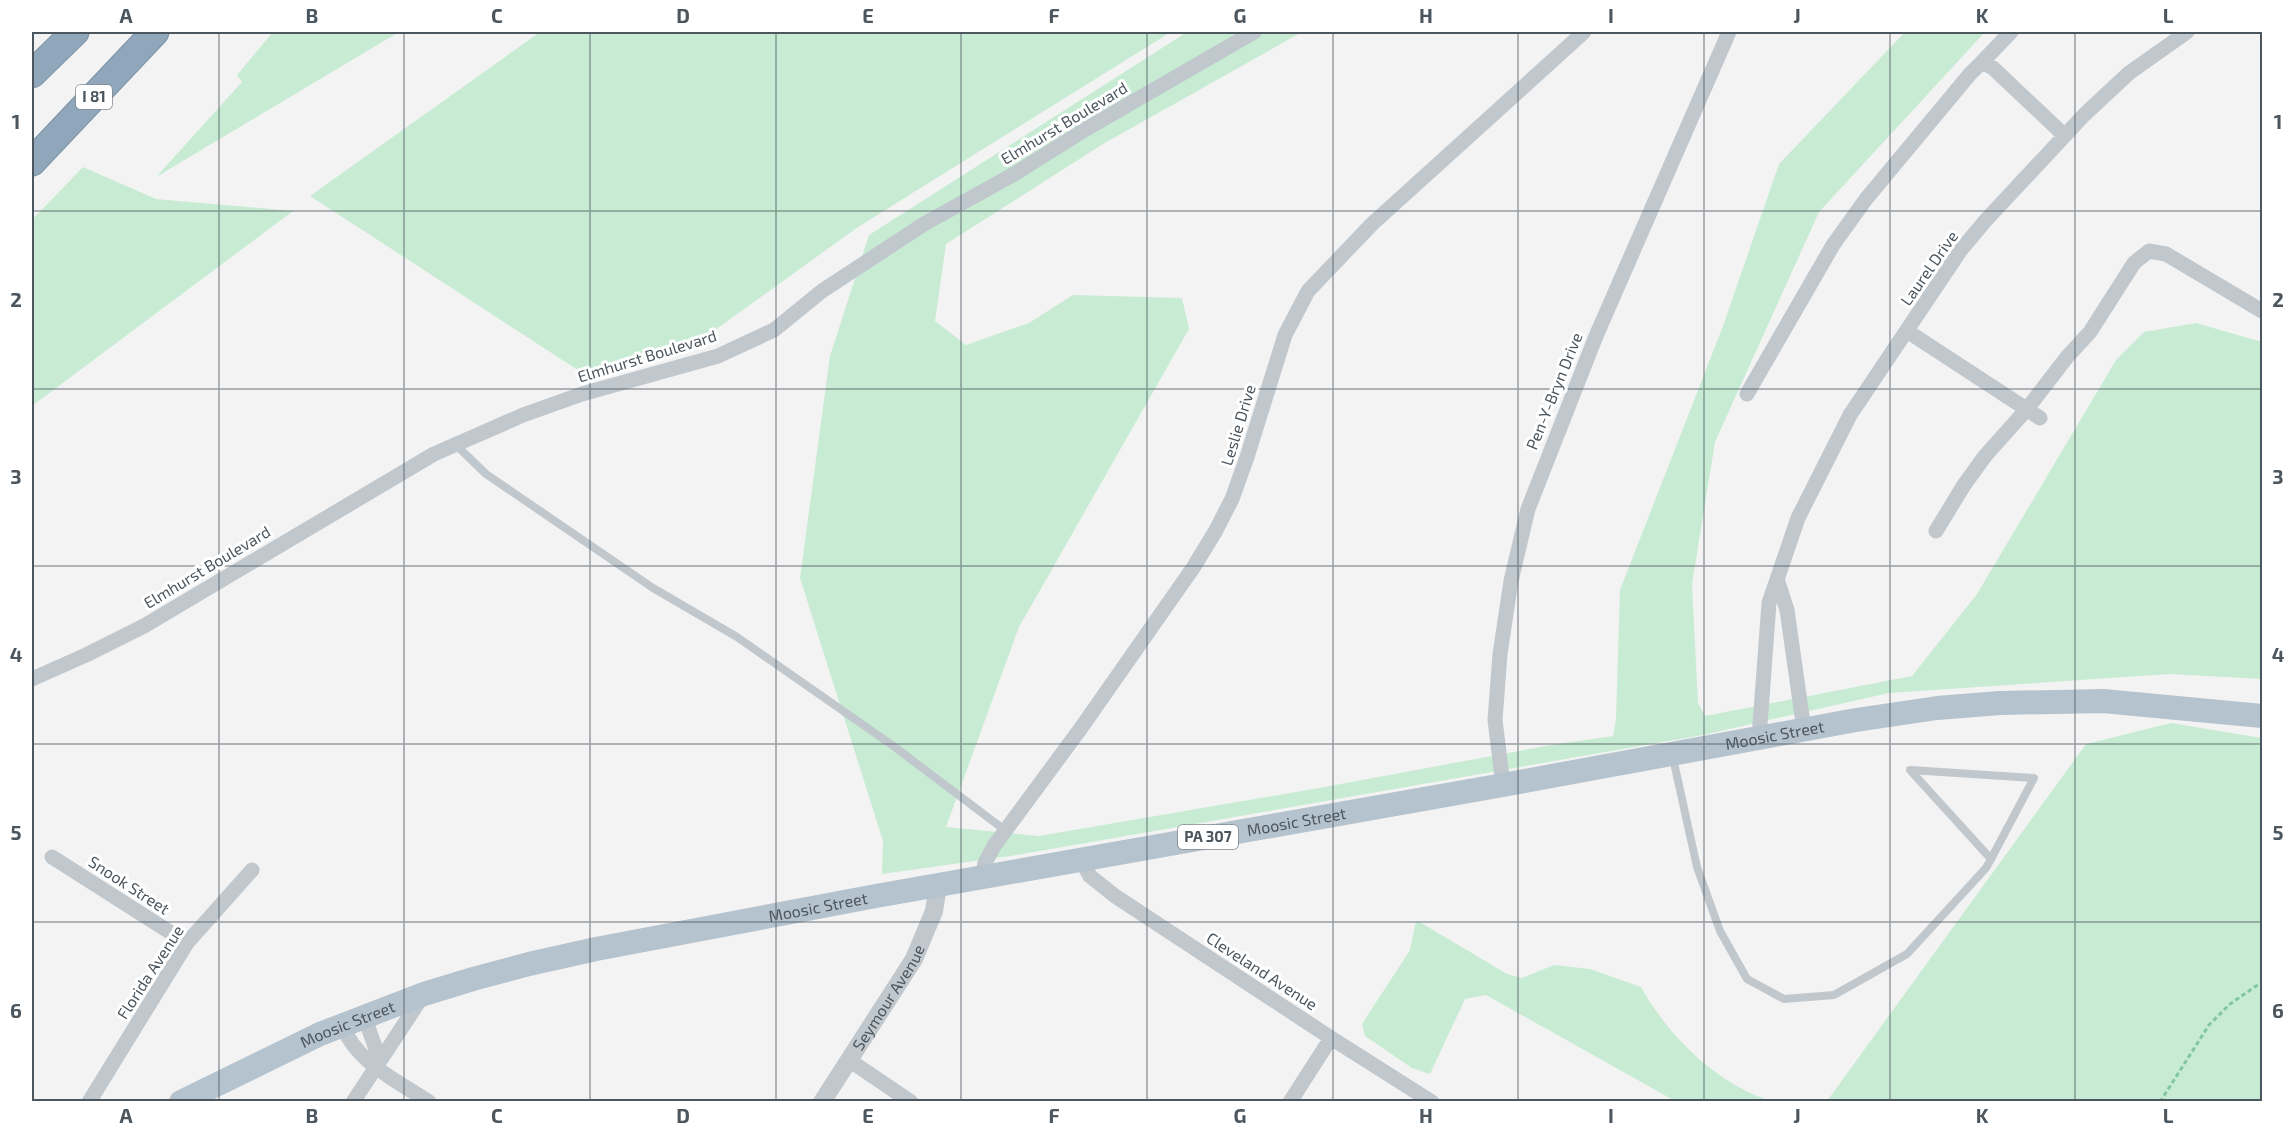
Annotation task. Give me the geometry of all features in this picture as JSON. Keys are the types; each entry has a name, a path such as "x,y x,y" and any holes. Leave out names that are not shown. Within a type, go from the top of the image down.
{"highway":[{"path":"32,74 75,32"},
{"name":"I 81","path":"32,162 155,32"}],"main road":[{"name":"Moosic Street","path":"181,1101 342,1025 424,994 529,964 596,949 1759,738 1937,708 2000,703 2103,701 2262,716"}],"street":[{"name":"Elmhurst Boulevard","path":"32,679 144,626 326,519 388,479 455,444 523,415 582,394 718,356 774,330 822,291 924,225 1254,32"},
{"name":"Leslie Drive","path":"982,878 985,863 994,846 1127,662 1215,532 1232,499 1247,457 1285,335 1308,291 1372,224 1584,32"},
{"name":"Pen-Y-Bryn Drive","path":"1503,785 1495,720 1500,654 1511,581 1528,509 1596,336 1729,32"},
{"path":"1747,394 1833,244 1866,199 1970,74 2012,32"},
{"name":"Laurel Drive","path":"1759,738 1769,603 1778,582 1784,555 1806,498 1850,415 1960,251 1986,220 2064,135 2129,73 2187,32"},
{"path":"1982,62 1993,68 2064,135"},
{"path":"1936,531 1985,456 2090,332 2134,263 2149,251 2166,254 2262,311"},
{"path":"1907,331 2040,418"},
{"path":"1778,582 1787,610 1804,730"},
{"name":"Snook Street","path":"52,857 187,943"},
{"name":"Cleveland Avenue","path":"1081,860 1090,876 1115,896 1331,1038 1432,1101"},
{"name":"Florida Avenue","path":"89,1101 187,943 252,870"},
{"name":"Seymour Avenue","path":"822,1101 914,959 934,910 938,886"},
{"path":"353,1101 424,994"},
{"path":"364,1016 377,1052 376,1067"},
{"path":"342,1025 347,1038 366,1061 429,1101"},
{"path":"1290,1101 1331,1038"},
{"path":"849,1060 911,1101"}],"lane":[{"path":"455,444 486,474 653,588 737,636 892,745 1006,831"},
{"path":"1672,754 1697,867 1720,931 1747,979 1784,999 1834,995 1907,954 1986,868 1991,859 2034,778 1910,770 1991,859"}],"path":[{"path":"2160,1101 2219,1013 2262,982"}],"green space":[{"path":"273,32 399,32 156,177 242,82 237,75"},
{"path":"540,32 1171,32 858,227 679,356 584,374 310,196"},
{"path":"1187,32 1302,32 1103,144 946,244 935,321 966,345 1029,323 1073,295 1182,298 1189,329 1019,627 946,827 1039,836 1613,736 1616,719 1620,590 1723,326 1779,164 1905,32 1985,32 1819,212 1715,442 1692,584 1698,703 1705,716 1912,676 1977,594 2116,360 2144,332 2196,323 2262,342 2262,679 2170,674 1889,693 1703,735 1017,855 882,874 883,841 800,578 830,356 869,235"},
{"path":"83,167 156,199 293,211 32,406 32,220"},
{"path":"2171,723 2262,738 2262,1098 2258,1102 1827,1101 2086,744"},
{"path":"1418,921 1507,974 1522,978 1554,965 1590,969 1641,987 1665,1023 1696,1056 1732,1083 1771,1101 1675,1101 1486,995 1465,999 1430,1074 1412,1068 1365,1036 1362,1024 1410,950 1415,925"}]}
